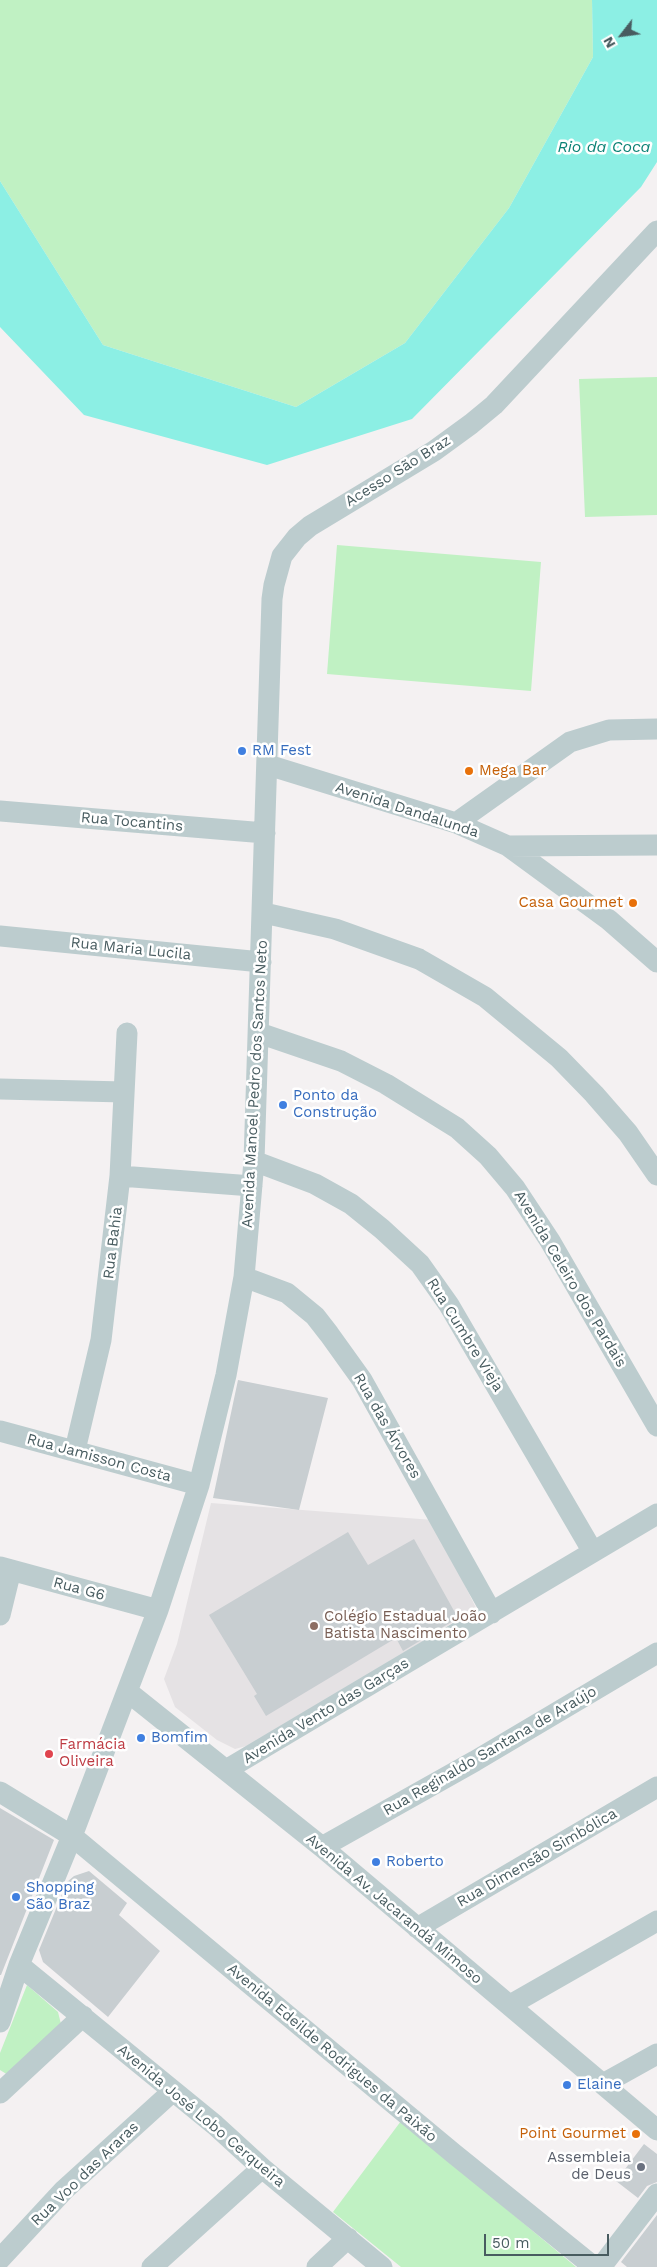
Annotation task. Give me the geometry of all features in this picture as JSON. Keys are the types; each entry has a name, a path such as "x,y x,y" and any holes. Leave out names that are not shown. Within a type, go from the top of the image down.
{"street":[{"name":"Acesso São Braz","path":"268,765 272,599 282,556 296,537 310,526 434,450 494,405 657,231"},
{"path":"456,823 570,742 610,730 657,728"},
{"name":"Avenida Dandalunda","path":"268,765 456,823 508,846 609,920 657,962"},
{"name":"Avenida Manoel Pedro dos Santos Neto","path":"0,2022 19,1965 72,1836 158,1610 199,1485 226,1375 244,1277 254,1160 268,765"},
{"name":"Rua Tocantins","path":"0,811 265,833"},
{"path":"508,846 657,845"},
{"path":"264,913 335,929 419,959 485,997 559,1058 594,1094 628,1133 657,1175"},
{"name":"Rua Maria Lucila","path":"0,936 261,962"},
{"name":"Rua Bahia","path":"75,1450 101,1340 120,1176 127,1033"},
{"name":"Avenida Celeiro dos Pardais","path":"259,1033 341,1061 386,1084 457,1128 488,1156 515,1188 550,1241 657,1426"},
{"path":"0,1095 124,1092"},
{"name":"Rua Cumbre Vieja","path":"254,1160 315,1184 351,1204 382,1228 420,1264 449,1305 593,1552"},
{"path":"120,1176 252,1186"},
{"name":"Rua das Árvores","path":"244,1277 287,1293 315,1316 329,1334 362,1380 492,1613"},
{"name":"Rua Jamisson Costa","path":"0,1431 199,1485"},
{"name":"Avenida Vento das Garças","path":"226,1770 657,1514"},
{"path":"0,1615 5,1569"},
{"name":"Rua G6","path":"5,1569 158,1610"},
{"name":"Rua Reginaldo Santana de Araújo","path":"322,1848 475,1761 657,1653"},
{"name":"Avenida Av. Jacarandá Mimoso","path":"128,1692 322,1848 657,2130"},
{"name":"Rua Dimensão Simbólica","path":"417,1928 657,1787"},
{"name":"Avenida Edeilde Rodrigues da Paixão","path":"0,1792 72,1836 453,2153 594,2267"},
{"path":"510,2005 657,1920"},
{"name":"Avenida José Lobo Cerqueira","path":"19,1965 215,2125 262,2168 382,2267"},
{"path":"0,2093 83,2016"},
{"path":"603,2084 657,2054"},
{"name":"Rua Voo das Araras","path":"0,2259 64,2190 174,2091"},
{"path":"152,2267 262,2168"},
{"path":"601,2267 657,2194"},
{"path":"317,2267 348,2238"}],"shaded area":[{"name":"Colégio Estadual João Batista Nascimento","path":"211,1503 433,1520 476,1608 261,1742 235,1749 217,1740 175,1707 164,1679 177,1644"}],"green space":[{"path":"0,0 592,0 593,57 509,208 405,343 296,407 103,345 0,181"},
{"path":"657,377 657,515 585,517 579,379"},
{"path":"337,545 541,562 531,691 327,674"},
{"path":"27,1985 58,2012 61,2024 8,2075 0,2070 0,2053"},
{"path":"401,2121 576,2267 401,2267 333,2212"}],"water":[{"name":"Rio da Coca","path":"592,0 657,0 657,162 641,187 412,419 267,465 84,415 0,327 0,181 103,345 296,407 405,343 509,208 593,57"}],"building":[{"path":"238,1380 328,1398 299,1510 213,1498"},
{"path":"348,1532 368,1565 414,1539 458,1618 403,1651 396,1638 266,1716 254,1696 257,1694 209,1615"},
{"name":"Shopping São Braz","path":"0,1808 54,1840 1,1975 0,1975"},
{"path":"89,1871 127,1903 119,1915 160,1951 108,2017 43,1962 39,1950 67,1882 74,1876"},
{"name":"Assembleia de Deus","path":"644,2144 657,2154 657,2182 647,2186 638,2198 616,2181"},
{"path":"657,2215 657,2267 627,2267 621,2262"}],"place":[{"name":"RM Fest","path":"242,751"},
{"name":"Mega Bar","path":"469,771"},
{"name":"Casa Gourmet","path":"633,903"},
{"name":"Ponto da Construção","path":"283,1105"},
{"name":"Colégio Estadual João Batista Nascimento","path":"314,1626"},
{"name":"Bomfim","path":"141,1738"},
{"name":"Farmácia Oliveira","path":"49,1754"},
{"name":"Roberto","path":"376,1862"},
{"name":"Shopping São Braz","path":"16,1897"},
{"name":"Elaine","path":"567,2085"},
{"name":"Point Gourmet","path":"636,2134"},
{"name":"Assembleia de Deus","path":"641,2167"}]}
